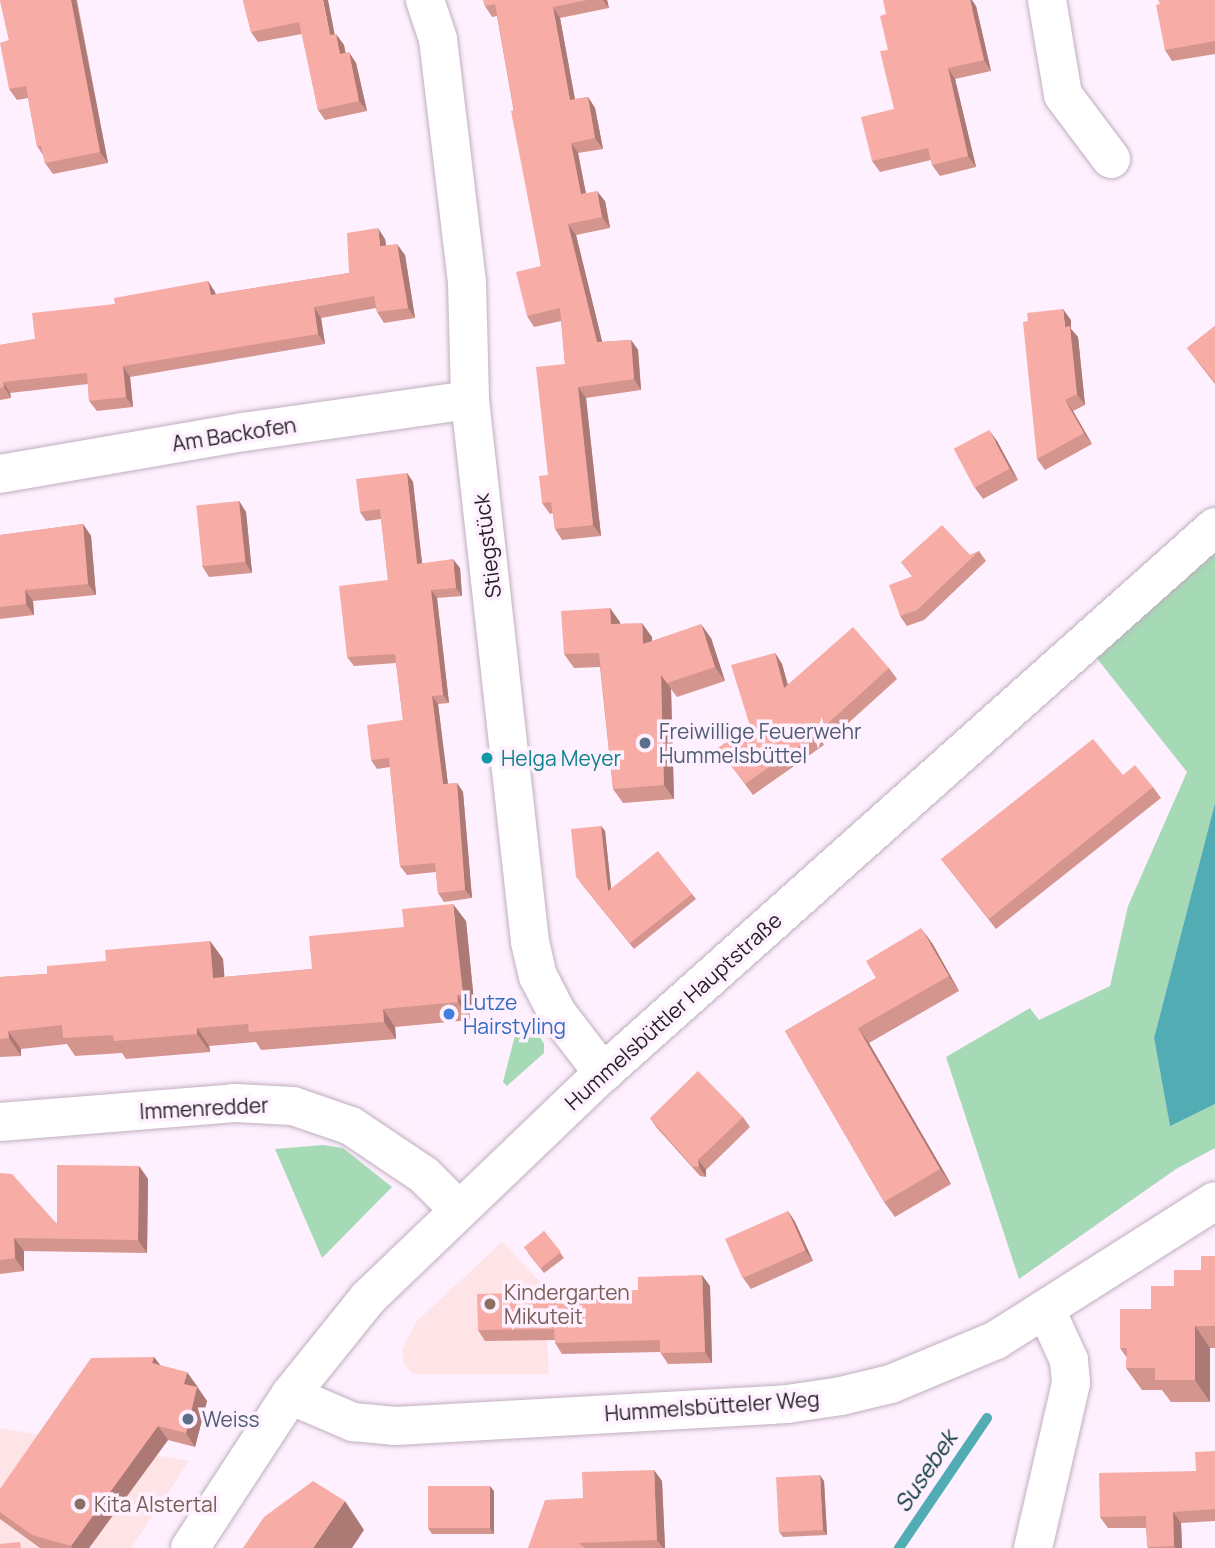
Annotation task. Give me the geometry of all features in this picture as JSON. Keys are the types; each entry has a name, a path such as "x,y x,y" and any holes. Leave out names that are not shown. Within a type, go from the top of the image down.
{"street":[{"name":"Stiegstück","path":"425,0 438,39 467,283 470,400 530,942 538,976 557,1013 603,1073"},
{"path":"1047,0 1063,95 1111,159"},
{"name":"Am Backofen","path":"0,474 244,432 470,400"},
{"name":"Hummelsbüttler Hauptstraße","path":"190,1548 290,1395 346,1322 603,1073 1215,527"},
{"name":"Immenredder","path":"0,1122 234,1103 293,1107 351,1126 424,1175 459,1210"},
{"name":"Hummelsbütteler Weg","path":"290,1395 353,1422 396,1426 787,1404 891,1384 996,1340 1215,1201"},
{"path":"1033,1548 1071,1384 1069,1360 1046,1310"}],"shaded area":[{"name":"Kindergarten Mikuteit","path":"502,1242 544,1286 549,1374 413,1374 404,1364 402,1349 417,1321"},
{"name":"Kita Alstertal","path":"0,1428 189,1461 131,1548 0,1548"}],"green space":[{"path":"1215,541 1215,803 1154,1038 1170,1125 1215,1104 1215,1148 1176,1169 1019,1279 946,1057 1030,1008 1039,1020 1110,986 1128,906 1187,772 1091,651"},
{"path":"532,1022 544,1044 544,1053 507,1086 503,1082 518,1024"},
{"path":"323,1145 343,1148 392,1187 322,1258 275,1149"}],"water":[{"path":"1215,803 1215,1104 1170,1126 1154,1038"}],"building":[{"path":"0,0 71,0 100,152 45,163 41,146 37,146 26,86 9,89 0,43 9,40"},
{"path":"243,0 323,0 330,35 336,34 340,54 349,52 359,101 318,110 299,22 251,32"},
{"path":"483,0 587,0 553,7 570,100 588,97 595,138 571,143 581,194 597,191 602,217 568,224 597,342 631,340 634,379 578,387 593,525 555,529 551,502 542,503 539,476 548,475 536,367 565,364 560,308 527,316 516,272 541,266 511,111 514,110 495,4 485,6"},
{"path":"883,0 970,0 984,60 948,68 968,156 932,165 928,148 872,161 861,117 894,109 880,51 888,50 880,16 886,14"},
{"path":"1158,0 1215,0 1215,41 1165,50 1156,5 1160,4"},
{"path":"378,228 380,246 397,244 408,308 377,312 374,296 314,307 318,334 123,366 126,397 89,401 87,373 3,382 4,387 0,388 0,345 35,339 32,313 115,304 114,298 208,281 211,295 349,273 347,233"},
{"path":"1063,309 1065,327 1070,326 1077,394 1065,400 1084,433 1037,459 1023,322 1028,321 1027,313"},
{"path":"1215,326 1215,382 1187,348"},
{"path":"989,430 1010,469 974,488 954,449"},
{"path":"407,473 417,564 453,559 456,588 431,590 443,695 432,696 443,784 457,783 465,890 438,893 435,863 400,866 389,758 371,760 367,725 403,720 395,654 347,657 339,586 388,580 380,509 360,512 356,479"},
{"path":"239,501 245,562 203,566 196,505"},
{"path":"83,524 88,584 25,590 26,604 0,607 0,535"},
{"path":"942,525 970,555 979,551 917,610 900,616 889,585 913,576 901,562"},
{"path":"610,608 611,624 642,623 643,644 701,624 715,667 667,683 661,675 664,785 613,789 599,653 564,654 561,611"},
{"path":"853,627 889,668 816,734 745,784 718,748 750,726 731,665 775,653 784,688"},
{"path":"1093,739 1123,775 1135,765 1153,787 989,919 941,859"},
{"path":"601,826 608,891 658,851 692,894 630,943 576,877 571,829"},
{"path":"453,904 463,994 457,995 458,1002 383,1009 384,1022 249,1032 248,1024 197,1028 197,1034 114,1041 113,1035 63,1038 62,1025 8,1031 9,1038 0,1039 0,977 47,974 47,966 106,961 105,950 210,941 213,978 312,969 309,936 404,927 402,909"},
{"path":"921,928 949,976 858,1028 940,1169 884,1202 785,1031 876,978 866,961"},
{"path":"698,1071 743,1117 698,1160 699,1167 692,1166 650,1118"},
{"path":"57,1165 139,1166 138,1240 14,1238 15,1258 0,1260 0,1173 12,1174 57,1224"},
{"path":"788,1211 805,1250 742,1278 725,1239"},
{"path":"544,1231 561,1252 541,1268 524,1247"},
{"path":"1201,1256 1215,1256 1215,1326 1195,1326 1195,1380 1155,1380 1155,1368 1126,1368 1127,1348 1120,1348 1120,1309 1151,1309 1151,1286 1174,1286 1174,1270 1201,1270"},
{"path":"702,1275 705,1352 660,1353 660,1340 555,1343 554,1329 478,1330 477,1294 638,1290 638,1277"},
{"path":"154,1357 152,1363 187,1372 184,1384 197,1387 186,1433 158,1426 71,1546 32,1535 0,1512 0,1489 91,1358"},
{"path":"1215,1451 1215,1509 1173,1512 1174,1546 1147,1547 1146,1516 1100,1517 1099,1473 1196,1471 1195,1452"},
{"path":"654,1470 657,1540 578,1543 584,1548 528,1548 545,1500 583,1498 582,1472"},
{"path":"820,1475 823,1530 779,1532 776,1477"},
{"path":"313,1481 345,1501 313,1548 243,1548 264,1517"},
{"path":"428,1486 490,1486 490,1528 428,1528"},
{"path":"20,1542 21,1548 0,1548 0,1544"}],"waterway":[{"name":"Susebek","path":"899,1548 987,1418"}],"place":[{"name":"Freiwillige Feuerwehr Hummelsbüttel","path":"645,743"},
{"name":"Helga Meyer","path":"487,758"},
{"name":"Lutze Hairstyling","path":"449,1014"},
{"name":"Kindergarten Mikuteit","path":"490,1304"},
{"name":"Weiss","path":"188,1419"},
{"name":"Kita Alstertal","path":"80,1504"}]}
